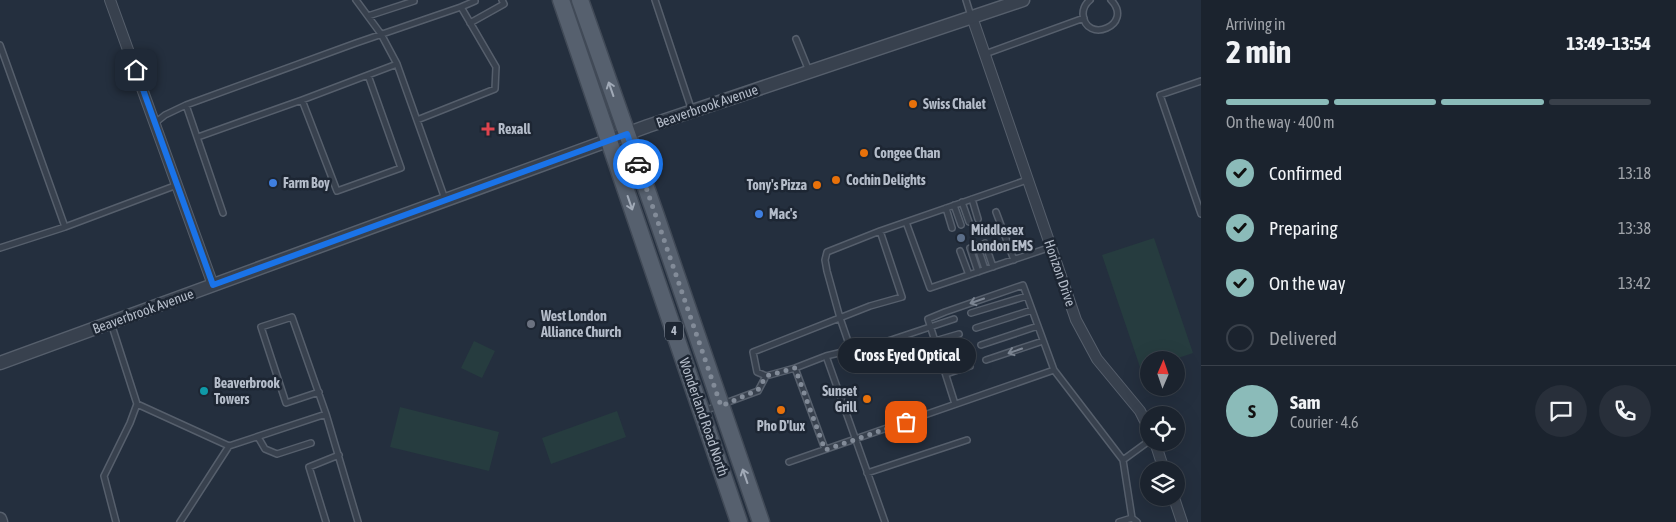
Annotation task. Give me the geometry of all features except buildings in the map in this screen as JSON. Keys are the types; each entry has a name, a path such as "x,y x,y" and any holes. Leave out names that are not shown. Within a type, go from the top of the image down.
{"main road":[{"name":"Wonderland Road North","path":"561,0 740,522"},
{"name":"Wonderland Road North","path":"580,0 760,522"}],"street":[{"path":"110,0 213,285"},
{"name":"Beaverbrook Avenue","path":"0,363 609,140 1023,0"},
{"name":"Horizon Drive","path":"972,17 1076,320 1097,358 1140,411"},
{"path":"1177,506 1182,522"}],"lane":[{"path":"356,0 382,34 397,64 445,200"},
{"path":"155,123 165,115 186,104 461,7 474,2 474,0"},
{"path":"470,23 504,4 502,0"},
{"path":"655,0 692,111"},
{"path":"966,0 972,17"},
{"path":"1090,0 1083,10 1084,18 1088,25 1095,30 1111,27 1116,20 1118,12 1115,1"},
{"path":"368,16 414,1"},
{"path":"417,120 495,89 496,67 461,7"},
{"path":"984,54 1084,18"},
{"path":"796,38 810,71"},
{"path":"0,45 65,227"},
{"path":"198,137 397,64"},
{"path":"302,100 337,191 401,168 368,75"},
{"path":"1201,81 1160,94 1201,214"},
{"path":"186,104 223,212"},
{"path":"851,350 840,318 825,260 827,252 880,231 1027,180"},
{"path":"0,248 65,227 177,185"},
{"path":"972,199 978,219"},
{"path":"962,202 969,222"},
{"path":"954,205 961,225"},
{"path":"946,208 952,228"},
{"path":"996,212 1014,260"},
{"path":"906,222 930,288 1051,248"},
{"path":"880,231 902,296 870,306 753,352 757,372 766,376 795,368 826,356 885,342 954,319"},
{"path":"985,243 994,267"},
{"path":"977,246 985,270"},
{"path":"970,248 978,272"},
{"path":"960,251 969,275"},
{"path":"955,404 928,319 1024,286 1054,370 1123,460 1135,520 1119,522"},
{"path":"971,313 1027,296"},
{"path":"976,328 1032,310"},
{"path":"319,392 286,403 261,327 292,317 319,392 358,522"},
{"path":"111,322 136,404 130,423 104,476 116,522"},
{"path":"981,345 1038,326"},
{"path":"935,341 959,334"},
{"path":"986,360 1043,341"},
{"path":"941,358 965,350"},
{"path":"826,356 885,522"},
{"path":"946,374 970,366"},
{"path":"795,368 825,450"},
{"path":"789,462 1054,370"},
{"path":"702,412 758,390 766,376"},
{"path":"136,404 229,446"},
{"path":"180,522 229,446 326,414"},
{"path":"258,437 265,449 277,454 311,442"},
{"path":"867,473 967,440"},
{"path":"1123,460 1140,448"},
{"path":"326,522 309,467 338,455"}],"green space":[{"path":"1154,238 1193,353 1185,356 1185,351 1140,351 1140,367 1102,255"},
{"path":"474,341 495,351 482,378 461,368"},
{"path":"400,407 499,432 489,471 390,447"},
{"path":"617,411 626,437 551,464 542,438"}],"way so far":[{"path":"638,164 721,406 758,390 766,376 795,368 825,450 906,422"}],"place":[{"name":"Swiss Chalet","path":"913,104"},
{"name":"Rexall","path":"488,129"},
{"name":"Congee Chan","path":"864,153"},
{"name":"Cochin Delights","path":"836,180"},
{"name":"Farm Boy","path":"273,183"},
{"name":"Tony's Pizza","path":"817,185"},
{"name":"Mac's","path":"759,214"},
{"name":"Middlesex London EMS","path":"961,238"},
{"name":"West London Alliance Church","path":"531,324"},
{"name":"Beaverbrook Towers","path":"204,391"},
{"name":"Sunset Grill","path":"867,399"},
{"name":"Pho D'lux","path":"781,410"},
{"name":"Cross Eyed Optical","path":"906,422"}],"route":[{"path":"136,70 213,285 627,134 638,164"}]}
